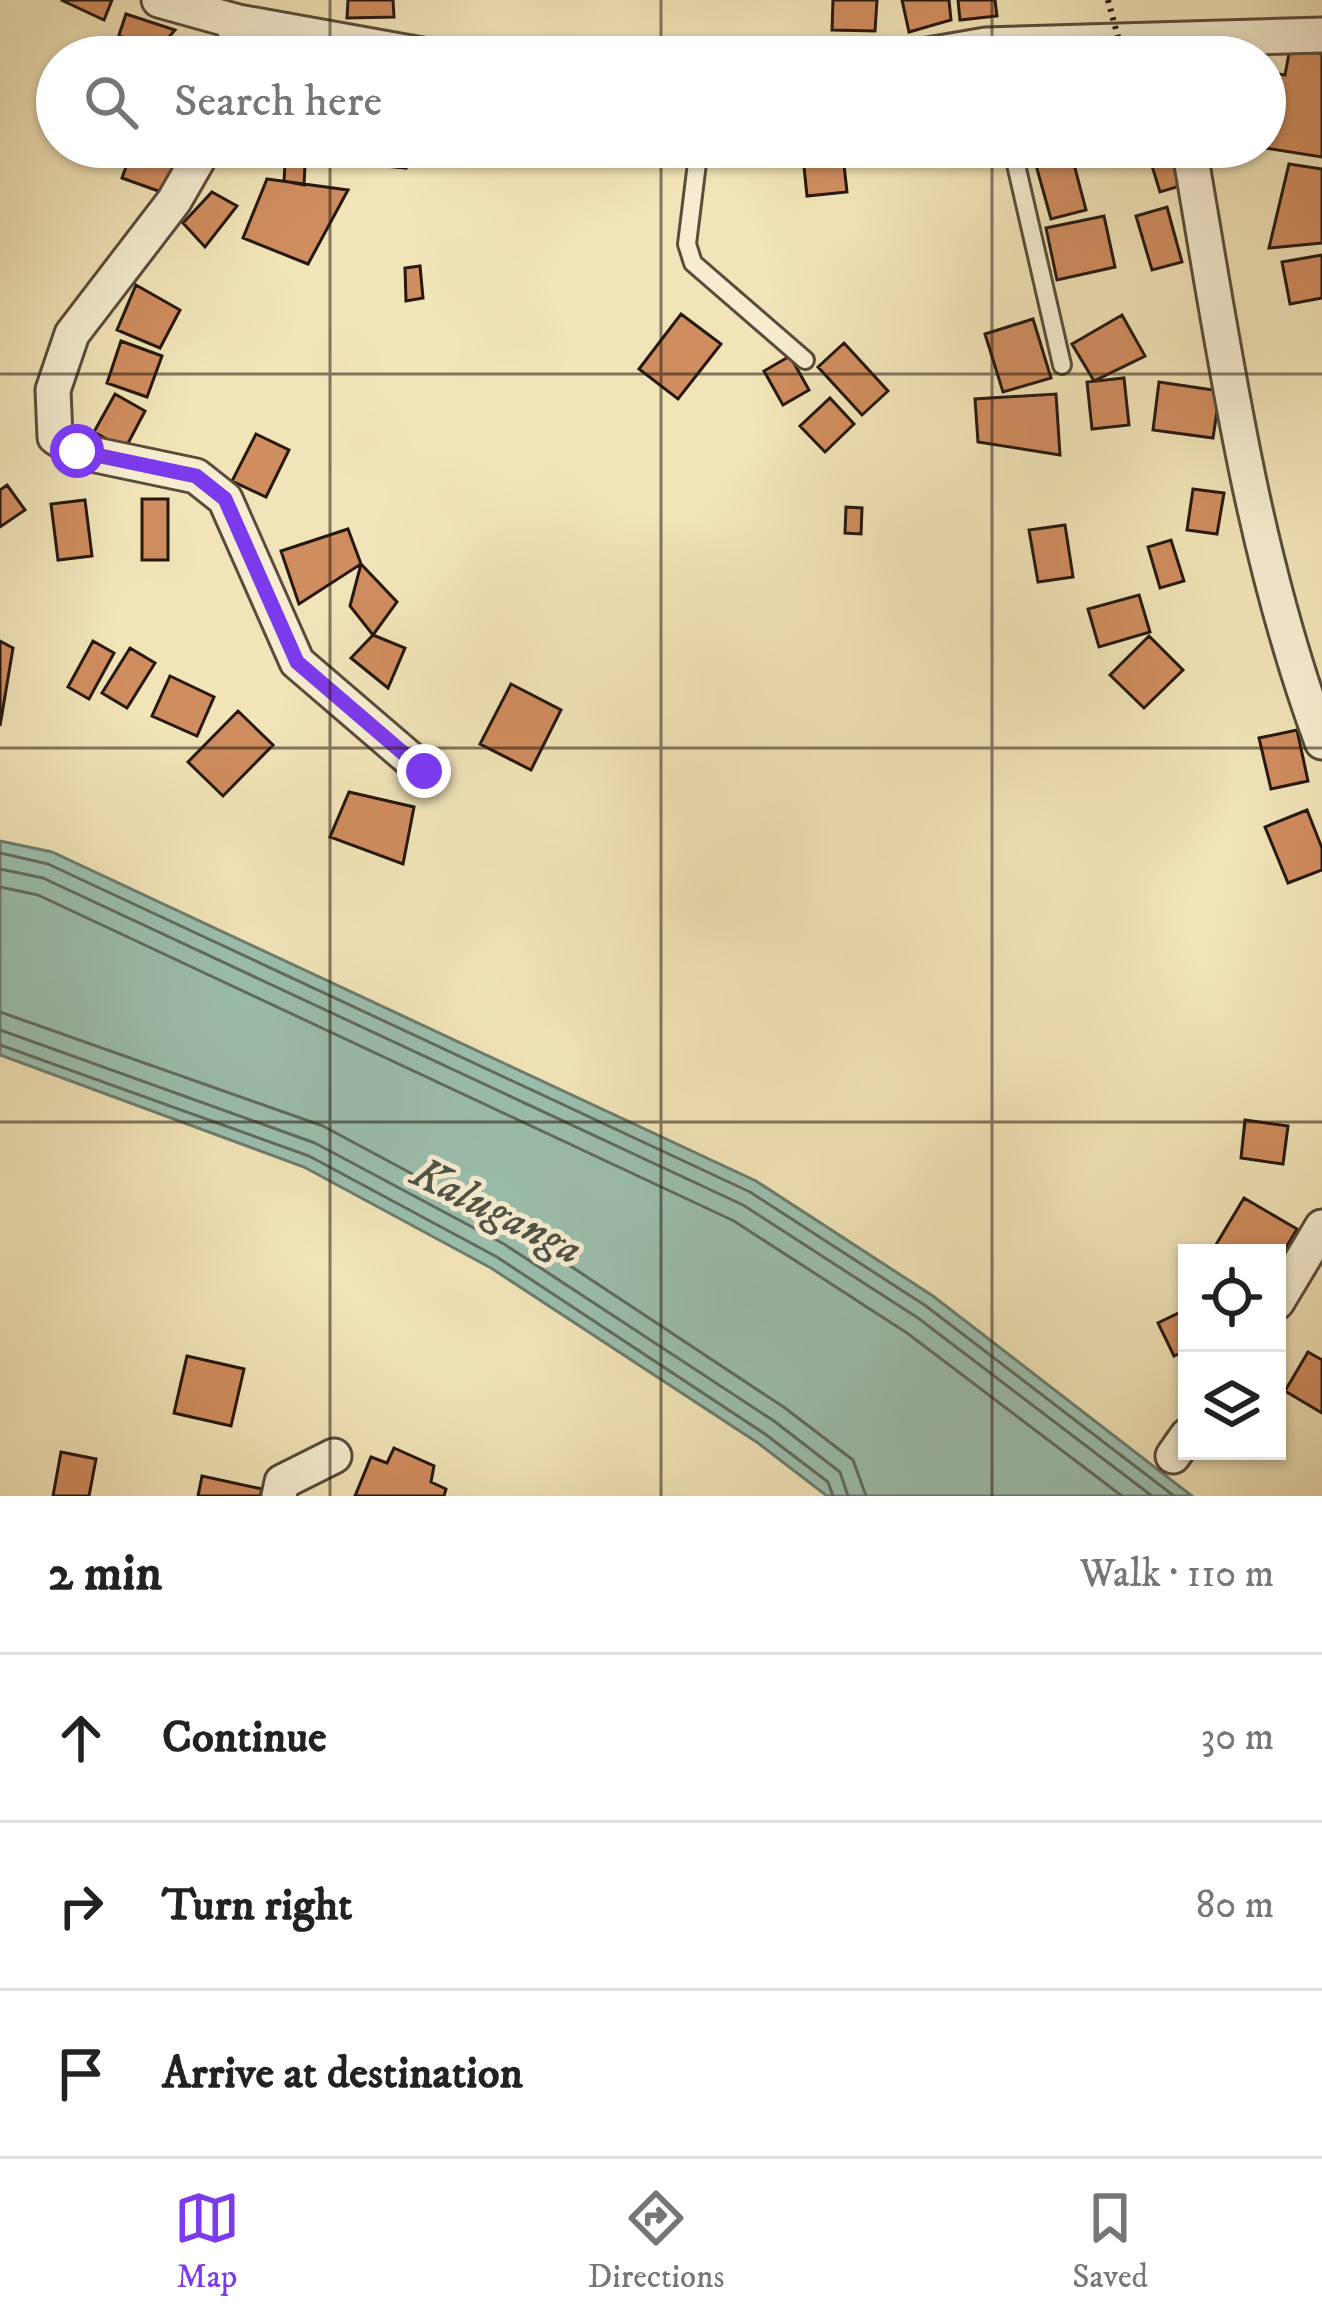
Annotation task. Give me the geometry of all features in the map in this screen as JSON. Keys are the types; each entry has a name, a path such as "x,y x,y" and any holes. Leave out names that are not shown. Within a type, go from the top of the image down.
{"street":[{"path":"159,0 238,22 316,36"},
{"path":"236,36 238,22"},
{"path":"1286,38 1322,35"},
{"path":"193,168 174,201 72,334 52,390 55,437 77,451 196,476 225,499 297,662 424,771"},
{"path":"1194,168 1253,516 1288,650 1322,742"},
{"path":"1286,1287 1322,1227"},
{"path":"279,1496 282,1482 334,1456"}],"lane":[{"path":"696,168 687,244 693,263 805,360"},
{"path":"1017,168 1062,365"}],"path":[{"path":"1108,0 1118,36"}],"water":[{"name":"Kaluganga","path":"0,841 52,852 756,1181 933,1296 1192,1496 827,1496 758,1443 491,1268 304,1167 0,1055"}],"building":[{"path":"61,0 112,0 104,20"},
{"path":"348,0 393,0 394,17 347,18"},
{"path":"833,0 877,0 875,31 832,30"},
{"path":"902,0 949,0 951,20 909,32"},
{"path":"958,0 995,0 997,16 960,20"},
{"path":"126,14 175,30 170,36 119,35"},
{"path":"1290,48 1322,54 1322,157 1286,151"},
{"path":"1289,164 1322,169 1322,243 1269,248"},
{"path":"126,168 173,168 164,193 122,178"},
{"path":"285,168 305,168 304,185 284,181"},
{"path":"804,168 844,168 847,192 807,196"},
{"path":"1037,168 1075,168 1086,210 1051,219"},
{"path":"1153,168 1174,168 1180,186 1160,192"},
{"path":"267,179 348,190 308,264 243,238"},
{"path":"212,192 237,206 205,247 183,223"},
{"path":"1167,207 1182,262 1152,270 1136,216"},
{"path":"1104,216 1115,267 1057,280 1046,228"},
{"path":"1322,255 1322,298 1290,304 1282,262"},
{"path":"420,266 423,298 406,301 405,268"},
{"path":"136,285 180,310 160,348 117,330"},
{"path":"681,314 721,344 678,399 639,369"},
{"path":"1122,315 1145,356 1094,381 1072,344"},
{"path":"1033,319 1051,378 1003,392 985,334"},
{"path":"121,341 162,356 147,397 107,383"},
{"path":"844,343 888,391 862,415 818,367"},
{"path":"790,356 809,390 783,405 764,371"},
{"path":"1124,378 1129,425 1092,429 1087,382"},
{"path":"1159,382 1220,391 1213,438 1153,430"},
{"path":"115,394 145,411 125,449 94,432"},
{"path":"1056,394 1060,455 978,442 975,399"},
{"path":"830,398 854,424 825,452 800,426"},
{"path":"256,434 289,450 266,497 232,481"},
{"path":"7,485 25,510 0,527 0,490"},
{"path":"1193,489 1224,493 1217,534 1187,530"},
{"path":"142,499 168,499 168,560 142,560"},
{"path":"85,500 92,556 58,560 51,504"},
{"path":"846,507 862,508 861,534 845,533"},
{"path":"1065,525 1073,577 1038,582 1029,530"},
{"path":"348,529 361,564 299,604 281,551"},
{"path":"1171,540 1184,581 1160,588 1148,547"},
{"path":"361,564 397,602 373,635 350,606"},
{"path":"1139,595 1150,632 1099,647 1088,609"},
{"path":"373,635 405,648 388,688 351,658"},
{"path":"1149,636 1183,670 1144,708 1110,675"},
{"path":"0,641 13,648 0,726"},
{"path":"93,641 114,653 89,699 68,687"},
{"path":"130,648 155,663 127,708 102,693"},
{"path":"170,676 214,697 197,736 152,716"},
{"path":"511,684 561,710 531,770 480,744"},
{"path":"238,711 273,745 223,796 188,762"},
{"path":"1297,730 1308,781 1271,789 1259,738"},
{"path":"349,792 414,807 403,864 330,837"},
{"path":"1307,810 1322,848 1322,870 1288,883 1265,827"},
{"path":"1245,1120 1288,1126 1283,1164 1241,1158"},
{"path":"1244,1198 1297,1229 1286,1248 1286,1244 1216,1244"},
{"path":"1178,1313 1178,1354 1174,1356 1158,1323"},
{"path":"1308,1352 1322,1360 1322,1413 1286,1389"},
{"path":"187,1356 244,1369 231,1426 174,1413"},
{"path":"394,1448 434,1466 431,1482 446,1489 444,1496 355,1496 371,1457 387,1463"},
{"path":"61,1452 96,1459 89,1496 53,1496"},
{"path":"202,1476 262,1489 260,1496 198,1496"}],"route":[{"path":"77,451 196,476 225,499 297,662 424,771"}]}
